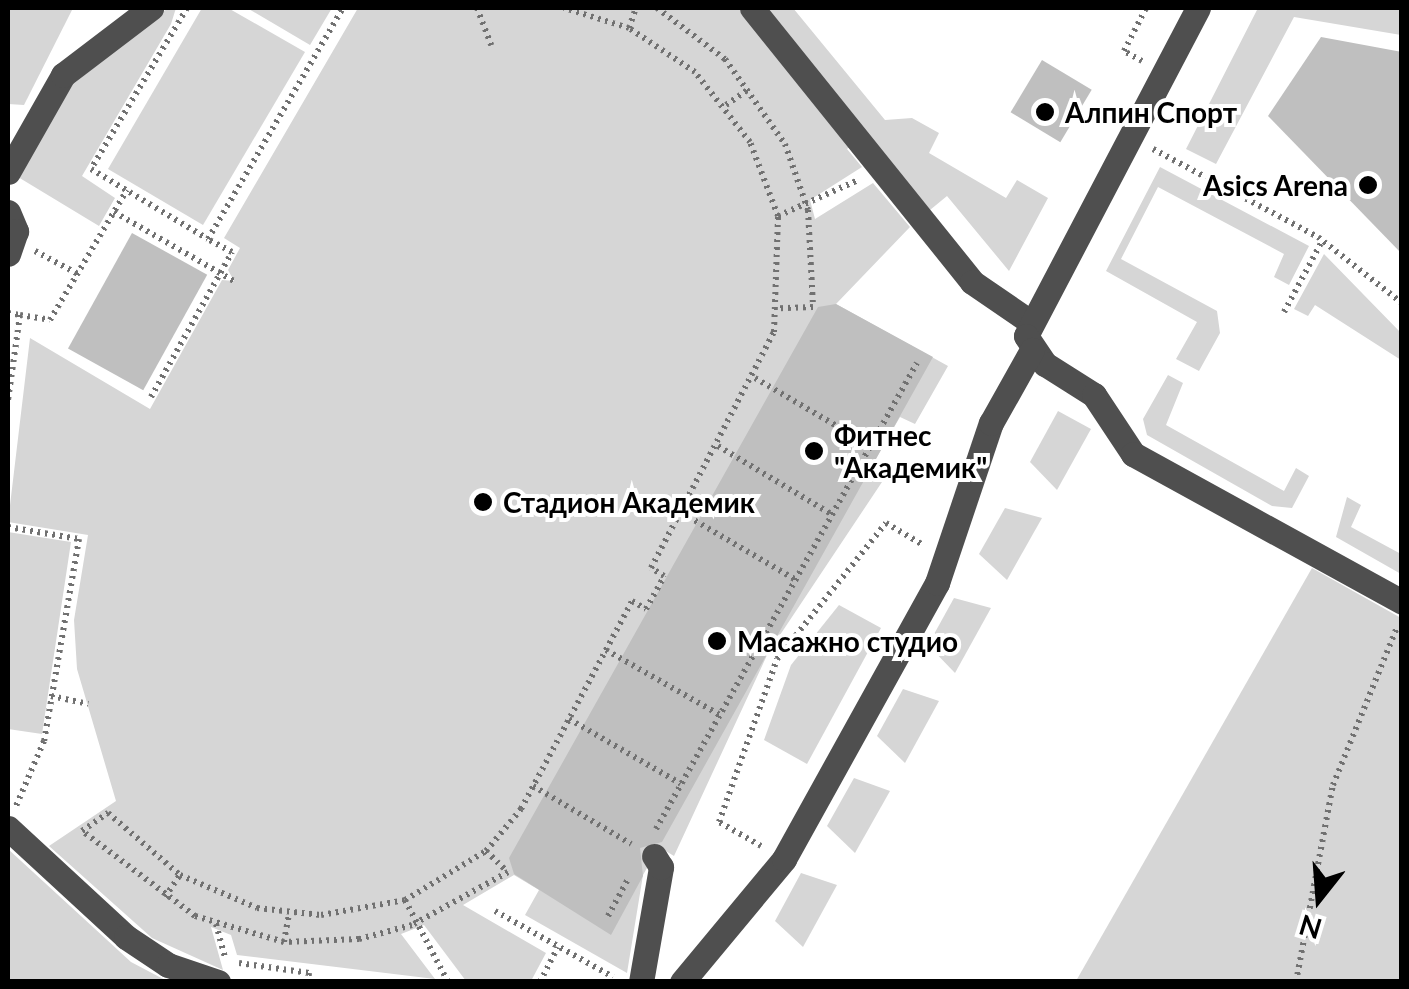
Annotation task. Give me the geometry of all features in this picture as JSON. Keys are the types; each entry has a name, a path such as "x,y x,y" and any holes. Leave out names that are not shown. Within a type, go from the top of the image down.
{"lane":[{"path":"8,172 64,75 152,8"},
{"path":"752,8 972,282 1028,322"},
{"path":"682,982 784,859 948,560 991,424 1032,350 1028,322 1198,8"},
{"path":"8,212 11,248"},
{"path":"1032,350 1094,394 1132,454 1402,602"},
{"path":"8,828 126,937 168,965 218,982"},
{"path":"640,982 662,867 647,852"}],"path":[{"path":"150,396 232,252 91,169 187,8"},
{"path":"208,239 343,8"},
{"path":"478,8 491,45"},
{"path":"486,851 508,872 412,925 359,940 284,942 216,924 164,897 82,832 108,814 180,875 289,914 405,900 486,851 533,786 632,601 646,609 664,576 651,568 755,378 780,308 778,216 771,184 726,105 629,28 564,8"},
{"path":"629,28 636,8"},
{"path":"657,8 750,88 785,144 808,210 813,308 780,308"},
{"path":"1124,51 1146,8"},
{"path":"726,105 750,88"},
{"path":"1126,135 1322,241 1402,304"},
{"path":"778,216 808,210 880,166"},
{"path":"8,313 50,320 127,190"},
{"path":"114,212 234,281"},
{"path":"1284,312 1322,241"},
{"path":"11,248 78,274"},
{"path":"8,400 20,315"},
{"path":"608,916 917,363"},
{"path":"755,378 871,446"},
{"path":"718,446 833,514"},
{"path":"682,513 796,580"},
{"path":"784,859 719,822 778,659 886,524 948,560"},
{"path":"8,527 79,539 36,768 8,814"},
{"path":"1296,982 1333,785 1402,617"},
{"path":"606,650 720,715"},
{"path":"768,653 778,659"},
{"path":"51,696 88,704"},
{"path":"569,719 682,784"},
{"path":"533,786 647,852"},
{"path":"164,897 180,875"},
{"path":"405,900 412,925 448,982"},
{"path":"495,910 618,982"},
{"path":"284,942 289,914"},
{"path":"216,924 226,961 309,972 308,982"},
{"path":"540,982 558,947"}],"shaded area":[{"path":"8,8 73,8 24,105 8,104"},
{"path":"168,8 176,8 171,24 82,176 115,198 99,226 18,177 72,85"},
{"path":"202,8 228,8 305,52 203,225 108,169"},
{"path":"247,8 332,8 310,45"},
{"name":"Стадион Академик","path":"358,8 793,8 885,120 912,118 939,133 929,153 1006,198 1017,180 1048,198 1009,271 947,196 930,210 867,133 847,149 862,167 810,200 815,219 873,183 910,227 836,304 948,366 915,424 900,417 871,467 886,476 768,653 674,856 659,847 643,875 627,973 525,915 539,890 514,875 463,905 546,953 531,981 466,981 424,925 401,934 435,979 237,955 231,935 211,927 223,970 152,938 49,846 116,801 77,669 74,620 88,535 8,522 30,338 150,409 222,280 234,281 228,270 240,248 224,238"},
{"path":"1258,8 1401,8 1401,35 1294,17 1216,164 1186,149"},
{"path":"1160,167 1309,246 1289,285 1274,277 1284,254 1158,187 1121,259 1217,311 1220,333 1199,371 1176,359 1197,322 1106,271"},
{"path":"1324,254 1401,333 1401,360 1315,305 1308,316 1294,309"},
{"path":"1168,375 1183,383 1166,425 1284,491 1296,468 1309,476 1292,508 1272,506 1147,435 1143,419"},
{"path":"1058,411 1091,429 1057,490 1030,462"},
{"path":"1347,497 1361,505 1351,527 1401,554 1401,574 1336,537"},
{"path":"1005,508 1042,518 1007,580 979,554"},
{"path":"8,532 71,542 42,734 8,729"},
{"path":"1312,568 1401,618 1401,981 1076,981"},
{"path":"954,598 991,608 955,673 928,645"},
{"path":"839,605 881,628 807,764 764,740 791,665"},
{"path":"903,689 939,701 905,763 877,736"},
{"path":"854,778 890,791 855,853 827,826"},
{"path":"8,849 131,962 167,981 8,981"},
{"path":"801,873 837,885 803,947 775,921"}],"building":[{"name":"Asics Arena","path":"1321,37 1402,52 1402,254 1268,116"},
{"path":"1042,60 1092,90 1060,142 1011,112"},
{"path":"132,233 207,275 143,390 68,348"},
{"path":"836,304 933,357 662,842 640,848 643,876 611,935 514,874 509,858 818,307"}],"place":[{"name":"Алпин Спорт","path":"1045,112"},
{"name":"Asics Arena","path":"1368,185"},
{"name":"Фитнес \"Академик\"","path":"814,451"},
{"name":"Стадион Академик","path":"483,502"},
{"name":"Масажно студио","path":"717,641"}]}
